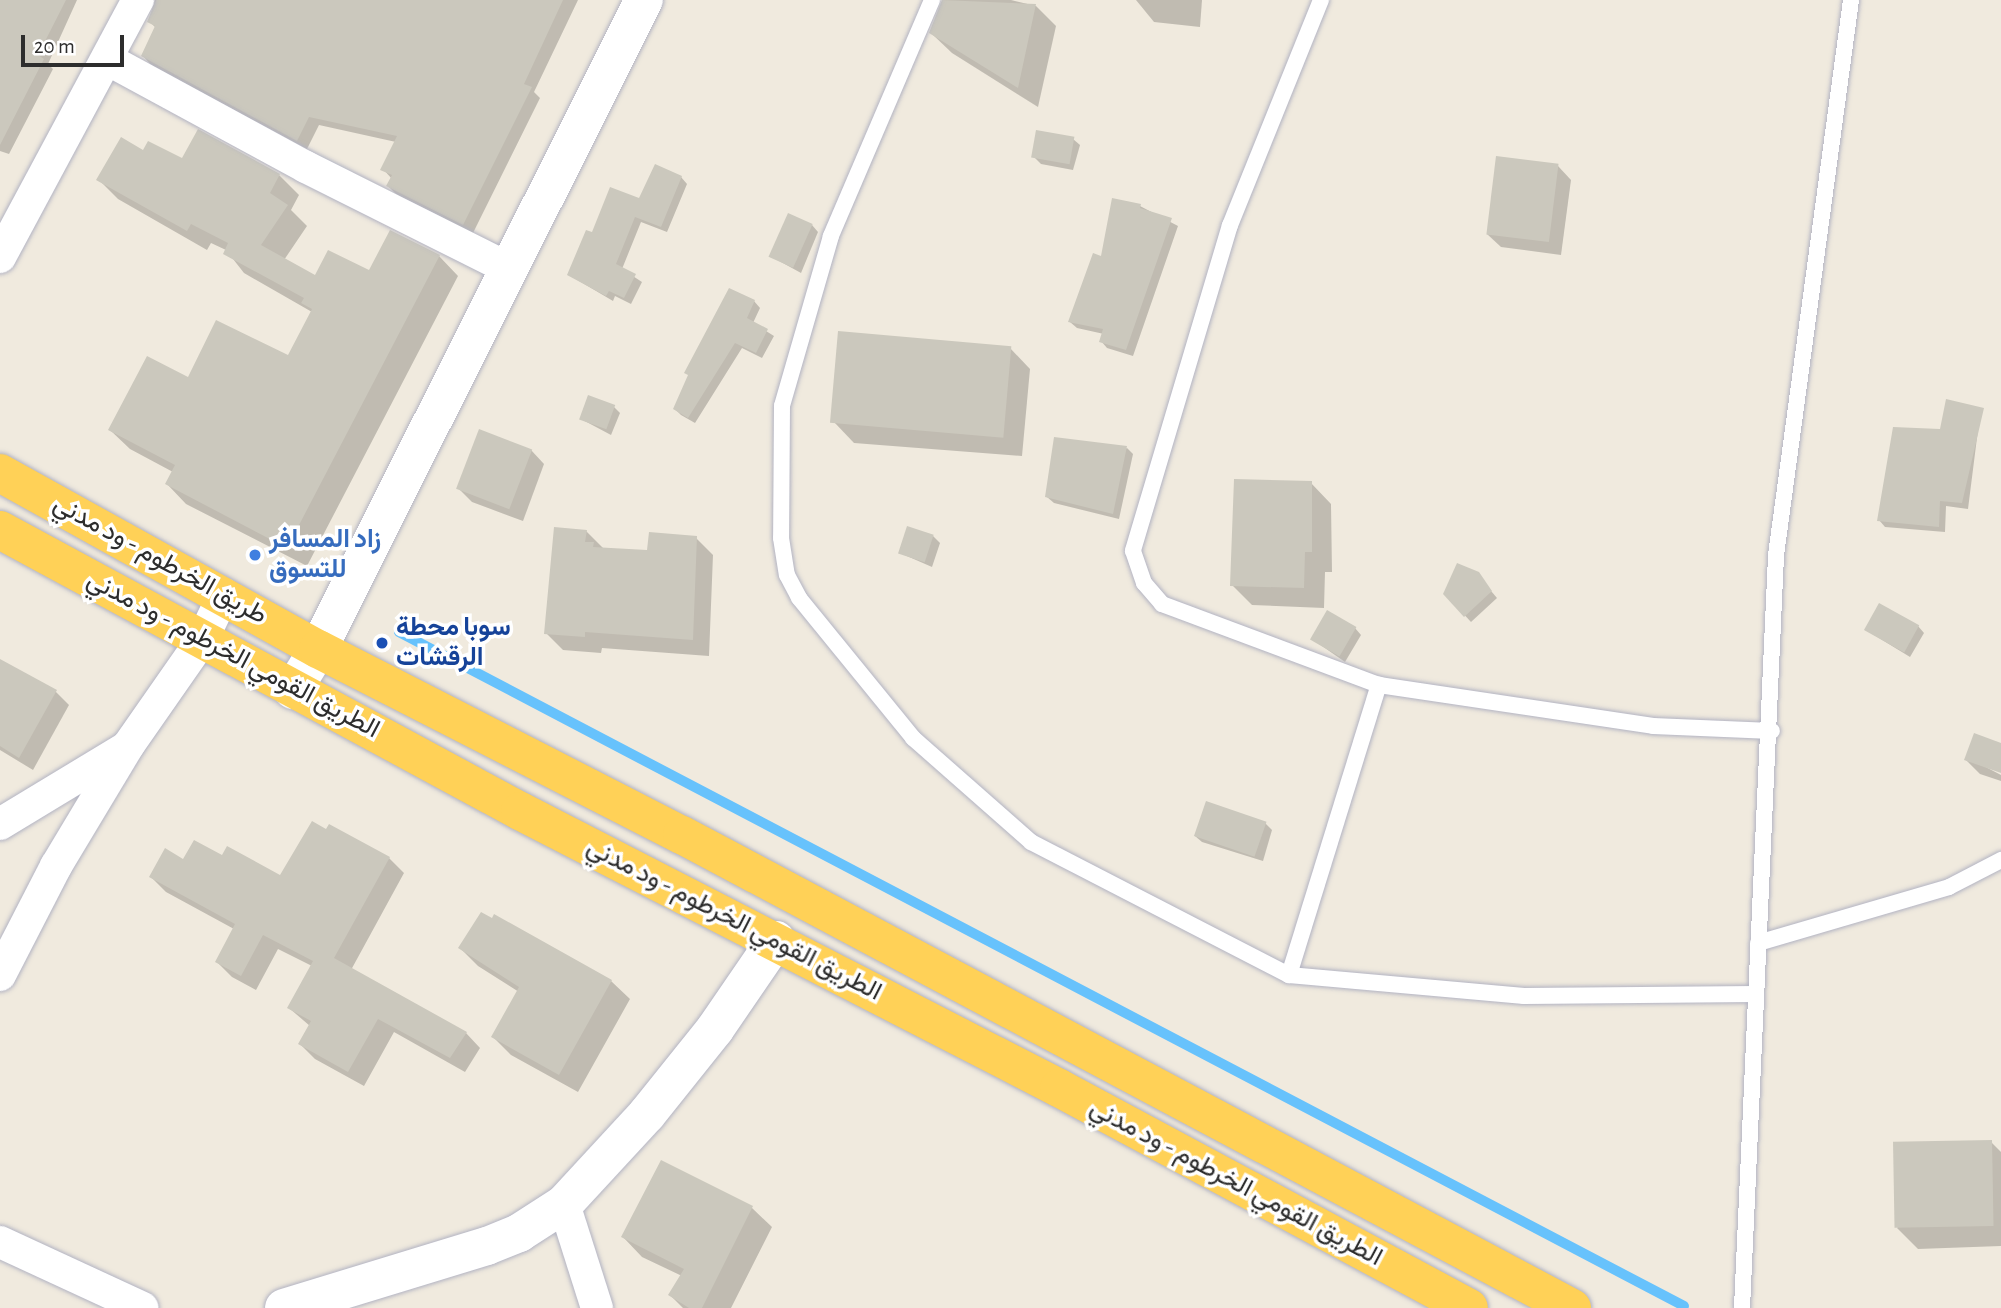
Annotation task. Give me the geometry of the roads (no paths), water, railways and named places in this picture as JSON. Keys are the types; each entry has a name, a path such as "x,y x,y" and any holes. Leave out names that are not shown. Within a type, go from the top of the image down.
{"highway":[{"name":"طريق الخرطوم - ود مدني","path":"0,473 224,594 318,649"},
{"name":"الطريق القومي الخرطوم - ود مدني","path":"0,530 293,690 776,940 1469,1308"},
{"name":"الطريق القومي الخرطوم - ود مدني","path":"318,649 682,835 1572,1308"}],"street":[{"path":"0,257 138,0"},
{"path":"293,690 318,649 644,0"},
{"path":"107,59 306,167 508,268"},
{"path":"0,975 56,866 128,746 202,640 224,594"},
{"path":"0,824 128,746"},
{"path":"284,1308 475,1250 519,1233 564,1204 647,1114 715,1029 776,940"},
{"path":"564,1204 597,1308"},
{"path":"0,1242 143,1308"}],"lane":[{"path":"932,0 831,236 782,406 781,538 787,575 799,598 913,738 1031,842 1289,975 1524,996 1756,994"},
{"path":"1321,0 1230,225 1133,551 1144,583 1162,604 1379,685 1653,726 1772,731"},
{"path":"1742,1308 1758,943 1772,731 1776,555 1850,0"},
{"path":"1289,975 1379,685"},
{"path":"1758,943 1949,887 2001,860"}],"waterway":[{"path":"399,632 1684,1306"}],"place":[{"name":"زاد المسافر للتسوق","path":"255,555"},
{"name":"سوبا محطة الرقشات","path":"382,643"}]}
